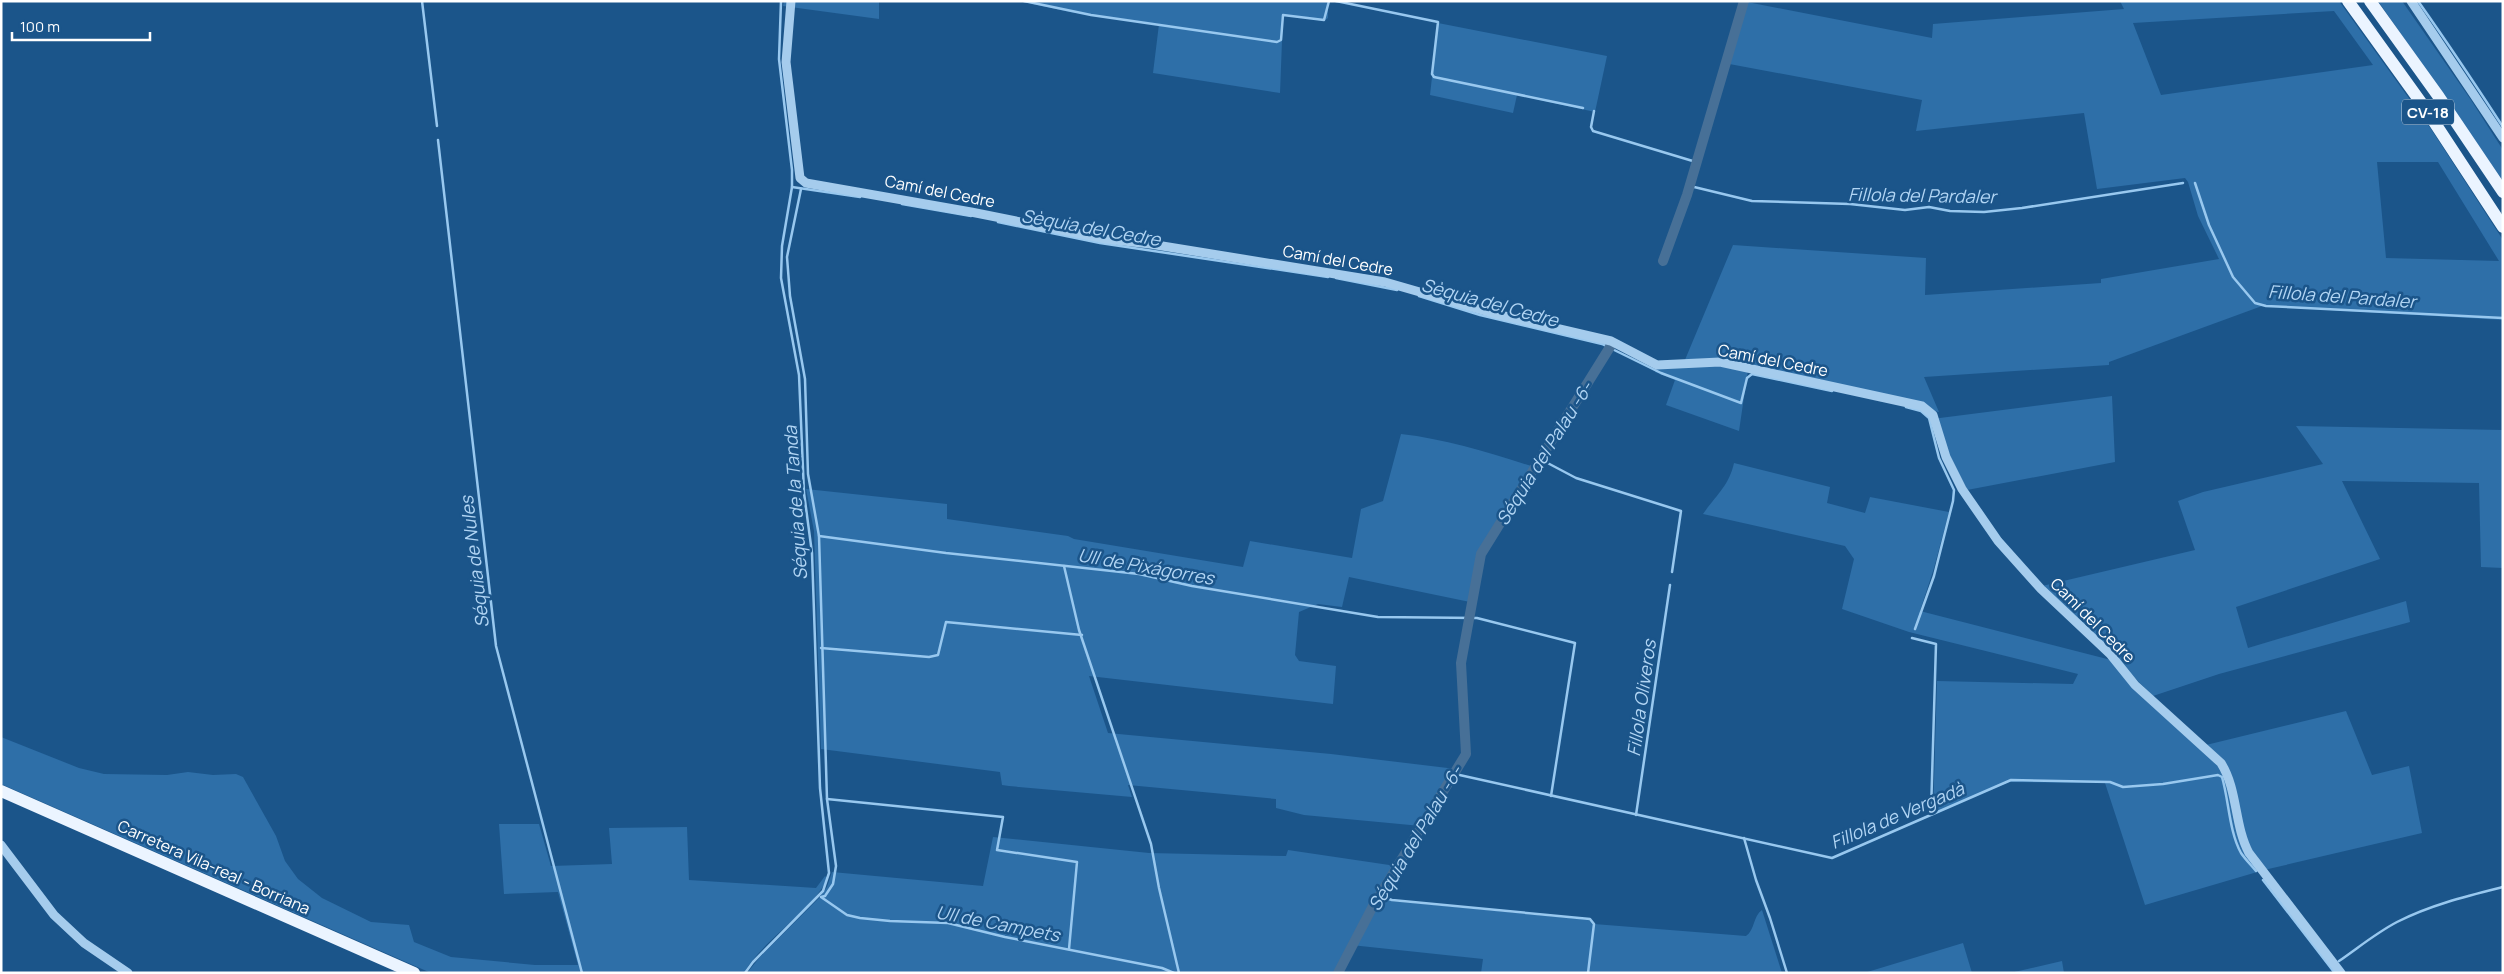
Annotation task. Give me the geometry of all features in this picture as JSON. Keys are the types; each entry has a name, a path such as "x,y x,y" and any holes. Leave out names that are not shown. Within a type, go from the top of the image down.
{"main road":[{"name":"CV-18","path":"2348,1 2425,108 2503,226"},
{"name":"CV-18","path":"2370,1 2439,97 2503,192"},
{"name":"Carretera Vila-real - Borriana","path":"1,791 414,973"}],"street":[{"name":"Camí del Cedre","path":"790,1 786,62 800,178 806,183 971,212 1106,239 1150,244 1386,282 1496,314 1611,341 1657,365 1720,362 1922,406 1928,409 1932,415 1946,457 1962,488 1998,541 2041,589 2110,654 2134,685 2221,763 2229,780 2241,834 2249,853 2342,973"},
{"path":"2411,1 2503,138"},
{"path":"1,845 54,915 84,943 128,973"}],"shaded area":[{"path":"784,1 879,1 879,19 783,6"},
{"path":"1019,1 1330,1 1328,4 1328,18 1324,21 1283,15 1280,93 1153,73 1159,24 1070,12"},
{"path":"1742,1 1932,38 1933,24 2124,9 2120,1 2339,1 2431,129 2503,240 2503,320 2262,306 2109,362 2109,365 1924,377 1939,412 1748,370 1739,431 1666,405 1675,380 1655,372 1656,368 1682,367 1733,245 1926,258 1925,295 2101,283 2101,279 2219,259 2198,216 2188,182 2185,178 2097,189 2084,113 1916,131 1922,100 1724,63","holes":["2334,11 2373,65 2161,95 2133,23","2377,162 2438,162 2499,261 2386,258"]},
{"path":"2378,1 2402,1 2471,100 2503,150 2503,181"},
{"path":"1438,23 1607,56 1595,112 1517,95 1513,113 1430,95"},
{"path":"2112,396 2115,462 1967,490 1932,419"},
{"path":"2296,426 2503,430 2503,568 2481,567 2479,483 2342,481 2380,559 2236,607 2248,648 2406,601 2410,622 2219,674 2153,696 2042,586 2195,550 2178,501 2203,492 2323,464"},
{"path":"1401,434 1451,443 1534,467 1479,553 1470,602 1349,577 1342,607 1318,604 1299,612 1295,655 1299,661 1336,666 1333,704 1089,676 1108,733 1331,754 1456,769 1421,826 1304,815 1276,808 1276,799 1128,785 1132,797 1009,786 1002,785 1000,772 821,749 814,531 806,489 947,504 947,519 1068,536 1074,539 1243,567 1250,541 1352,558 1361,509 1383,501"},
{"path":"1734,463 1830,487 1827,503 1865,513 1870,497 1949,512 1920,611 2111,660 2132,685 2194,743 2206,745 2346,711 2372,775 2409,766 2422,833 2264,870 2145,905 2105,783 2009,782 1933,814 1937,681 2073,684 2078,674 1909,632 1842,609 1854,559 1845,546 1703,514 1729,478"},
{"path":"1,737 79,768 104,774 167,775 188,772 213,775 236,774 243,777 276,836 285,861 298,879 322,898 371,922 409,925 414,942 451,957 535,965 578,965 558,892 504,894 499,824 539,824 551,866 612,864 609,828 687,827 689,880 816,888 825,876 827,878 822,889 762,949 744,973 431,973 1,784"},
{"path":"993,837 1149,853 1286,856 1288,850 1396,866 1378,895 1392,901 1590,920 1594,924 1746,936 1762,910 1782,973 1481,973 1483,959 1351,945 1337,973 747,973 760,957 820,897 827,887 832,872 983,886"},
{"path":"1963,943 1972,973 1864,973"},
{"path":"2062,961 2064,973 2010,973"}],"waterway":[{"name":"Séquia de Nules","path":"422,1 437,126"},
{"name":"Séquia de la Tanda","path":"745,973 753,962 823,891 829,873 820,788 812,553 804,493 799,375 781,278 782,246 792,187 792,170 779,59 781,1"},
{"path":"1024,1 1091,15 1277,42 1281,40 1283,15 1324,20 1329,1"},
{"path":"1336,1 1438,22 1432,74 1434,77 1583,108"},
{"name":"Séquia del Palau -6-","path":"1663,261 1687,195 1744,1"},
{"path":"2418,1 2503,127"},
{"path":"1594,111 1591,127 1593,131 1696,162"},
{"name":"Séquia de Nules","path":"438,140 496,646 582,973"},
{"name":"Fillola del Pardaler","path":"1690,186 1752,201 1850,204 1905,210 1929,207 1950,211 1984,212 2022,208 2183,183"},
{"name":"Fillola del Pardaler","path":"2195,183 2209,225 2233,277 2255,303 2266,306 2503,318"},
{"name":"Sèquia del Cedre","path":"792,187 860,197"},
{"name":"Ull de Campets","path":"801,189 787,257 790,296 805,379 808,474 819,536 827,799 836,866 833,884 825,896 821,897 847,915 860,918 948,923 1005,937 1162,968 1174,973"},
{"name":"Sèquia del Cedre","path":"902,204 971,216"},
{"name":"Sèquia del Cedre","path":"998,222 1100,243 1328,277"},
{"name":"Sèquia del Cedre","path":"1336,278 1397,290"},
{"name":"Sèquia del Cedre","path":"1419,296 1480,315 1602,344 1661,373 1741,403 1747,378 1752,374 1832,391"},
{"name":"Séquia del Palau -6-","path":"1338,973 1373,906 1466,754 1461,663 1481,554 1610,347"},
{"name":"Sèquia del Cedre","path":"1906,407 1921,411 1929,418 1939,458 1954,490 1953,501 1934,576 1915,629"},
{"name":"Fillola Oliveros","path":"1540,459 1576,478 1681,511 1672,572"},
{"name":"Ull de Pixágorres","path":"819,536 946,553 1139,574 1192,586 1378,617 1477,618 1575,643 1551,796"},
{"path":"1064,566 1079,630 1151,844 1159,888 1179,973"},
{"name":"Fillola Oliveros","path":"1636,815 1670,585"},
{"path":"821,648 929,657 938,655 946,622 1082,635"},
{"name":"Sèquia del Cedre","path":"1912,638 1936,644 1931,812"},
{"name":"Fillola de Vergadà","path":"1455,774 1832,858 2011,780 2110,782 2123,787 2163,784 2218,775 2222,777 2237,844 2241,853 2256,871"},
{"path":"827,799 1003,817 997,850 1077,862 1069,949"},
{"path":"1744,838 1787,973"},
{"name":"Fillola de Vergadà","path":"2263,880 2334,972"},
{"path":"2339,961 2382,931 2410,916 2449,902 2503,887"},
{"path":"1379,896 1392,900 1590,919 1594,924 1588,973"}]}
